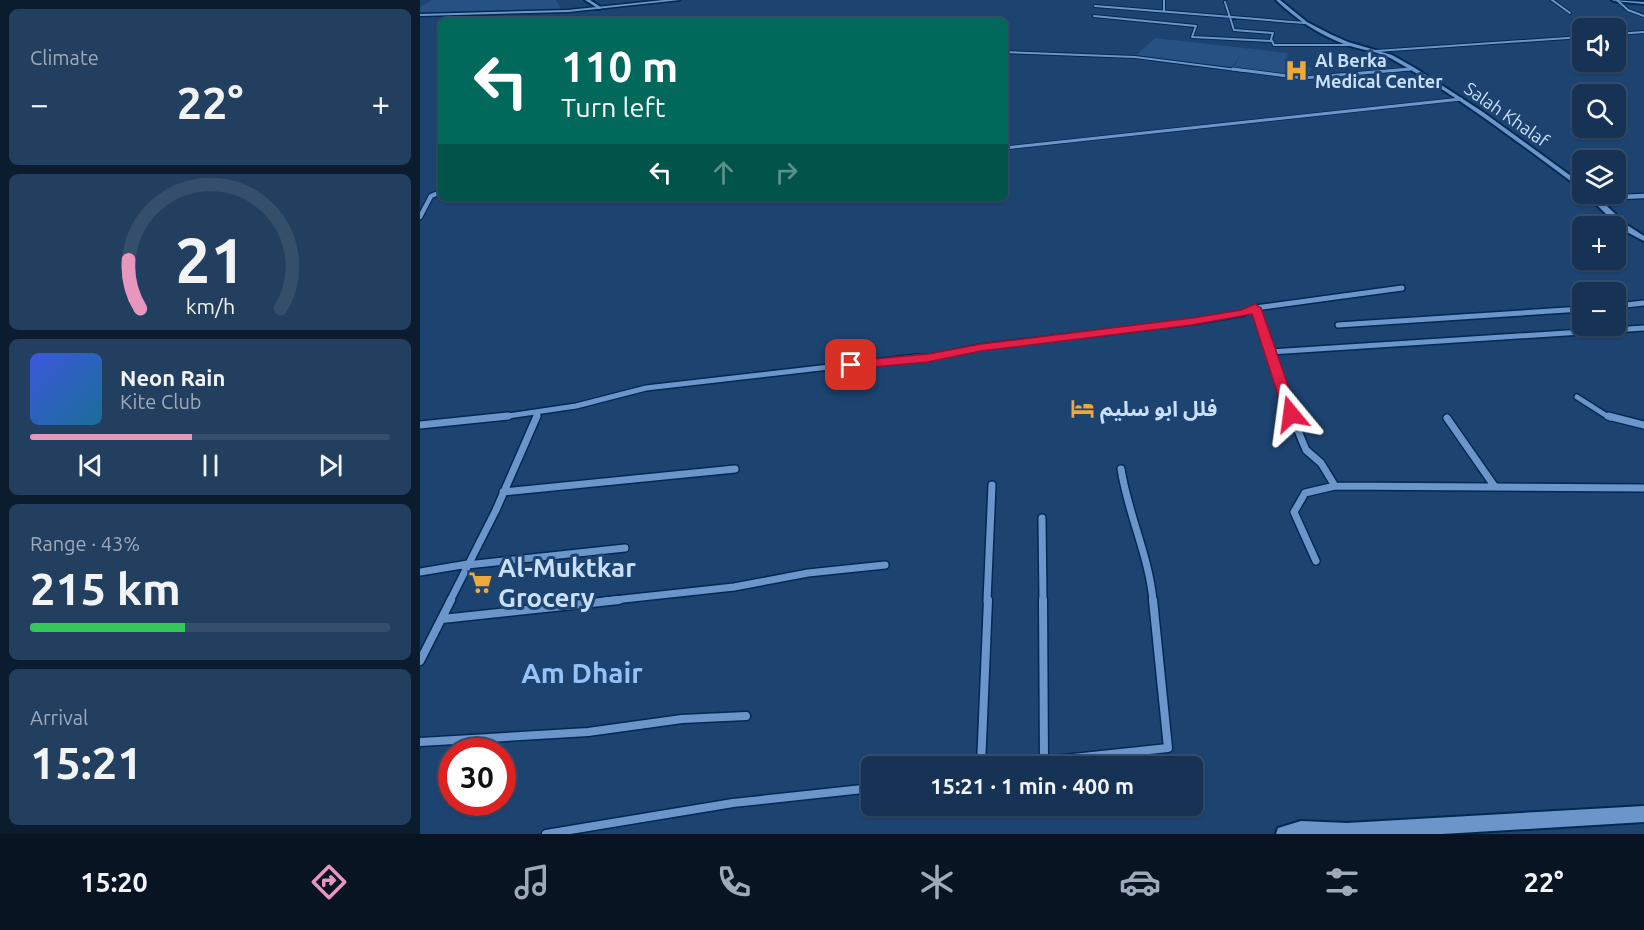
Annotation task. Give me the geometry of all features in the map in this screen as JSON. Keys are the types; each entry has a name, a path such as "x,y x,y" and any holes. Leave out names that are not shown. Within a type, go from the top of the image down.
{"main road":[{"path":"420,15 600,8 678,0"}],"street":[{"path":"587,0 600,8"},
{"path":"1164,0 1164,11"},
{"name":"Salah Khalaf","path":"1278,0 1305,23 1350,45 1376,51 1413,69 1461,99 1572,180"},
{"path":"1552,0 1570,13"},
{"path":"1616,0 1644,3"},
{"path":"1616,0 1628,10 1644,16"},
{"path":"1093,1 1094,16"},
{"path":"1225,2 1234,30 1273,33 1271,41"},
{"path":"1095,6 1305,23"},
{"path":"1094,16 1099,21"},
{"path":"1094,16 1196,26 1192,37 1271,41 1274,45 1284,46 1350,45"},
{"path":"1626,33 1644,32"},
{"path":"1376,51 1572,38"},
{"path":"1008,52 1135,57 1303,78 1413,69"},
{"path":"1008,148 1461,99"},
{"path":"420,217 431,196 438,193"},
{"path":"1626,196 1644,196"},
{"path":"1600,204 1624,227 1644,239"},
{"path":"420,425 538,413 646,388 916,357 928,358 981,347 1192,322 1244,313 1255,308 1402,288"},
{"path":"1626,305 1644,303"},
{"path":"1255,308 1306,450 1321,463 1335,486"},
{"path":"1338,325 1572,310"},
{"path":"1270,352 1644,328"},
{"path":"1577,397 1611,418 1644,425"},
{"path":"421,659 503,492 538,413"},
{"path":"1447,418 1495,487"},
{"path":"503,492 735,469"},
{"path":"1092,756 1168,748 1151,577 1125,493 1121,469"},
{"path":"981,756 992,485"},
{"path":"1316,561 1294,512 1305,494 1335,486 1644,488"},
{"path":"1042,518 1044,756"},
{"path":"420,572 625,548"},
{"path":"442,618 734,587 808,573 885,565"},
{"path":"420,742 588,732 682,719 746,716"},
{"path":"546,834 733,803 861,789"},
{"path":"1284,834 1301,829 1347,831 1644,814"}],"shaded area":[{"path":"432,0 556,0 561,9 420,13 420,7"},
{"path":"1155,38 1288,53 1285,64 1311,68 1308,76 1234,68 1240,55 1232,68 1135,56"}],"place":[{"name":"Al Berka Medical Center","path":"1297,70"},
{"name":"فلل ابو سليم","path":"1082,408"},
{"name":"Al-Muktkar Grocery","path":"480,582"}],"district":[{"name":"Am Dhair","path":"582,672"}],"route":[{"path":"851,365 916,357 928,358 981,347 1192,322 1244,313 1255,308 1287,395 1291,414"}]}
